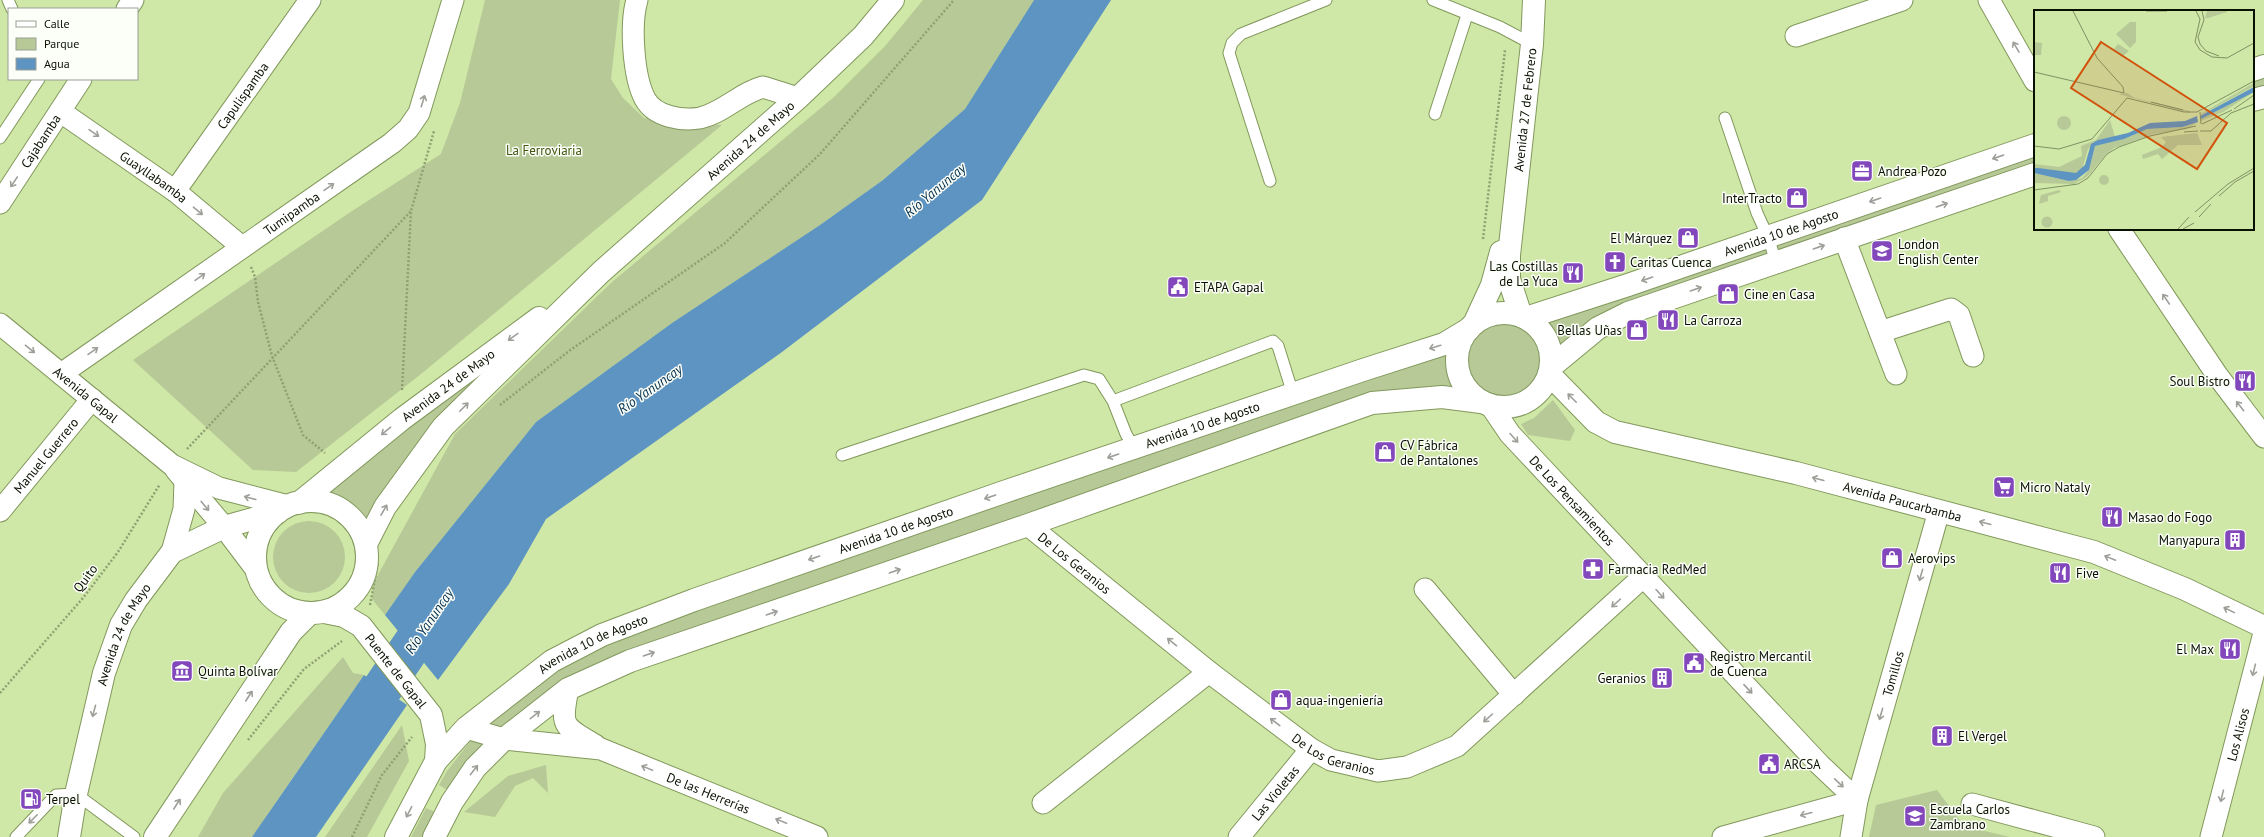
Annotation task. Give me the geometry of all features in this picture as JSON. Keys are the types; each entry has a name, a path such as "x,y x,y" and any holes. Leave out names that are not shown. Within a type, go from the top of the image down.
{"main road":[{"name":"Avenida 24 de Mayo","path":"372,552 385,507 443,428 601,272 798,98 863,36 893,0"},
{"name":"Avenida 27 de Febrero","path":"1524,317 1509,279 1511,219 1532,44 1534,0"},
{"path":"2254,70 2264,66"},
{"path":"2254,100 2264,96"},
{"name":"Avenida 10 de Agosto","path":"1524,317 1768,237 2034,144"},
{"name":"Avenida 10 de Agosto","path":"1551,370 1598,328 1628,313 2034,174"},
{"name":"Avenida 27 de Febrero","path":"1472,326 1492,286 1511,219"},
{"name":"Avenida 24 de Mayo","path":"69,837 76,794 92,718 112,646 136,600 172,552 224,527 288,507 402,419 601,272"},
{"path":"434,837 452,802 475,768 504,738 568,689 630,661 1028,525 1372,403 1442,397 1486,404 1512,408 1531,400 1542,389 1551,370 1552,356 1546,338 1541,330 1524,317 1506,313 1496,314 1472,326 1461,341 1457,354 1457,368 1462,382 1470,393 1486,404"},
{"name":"Avenida 10 de Agosto","path":"396,837 436,761 466,728 552,661 616,629 754,579 1134,448 1444,344 1472,326"},
{"name":"Avenida Paucarbamba","path":"1551,370 1596,422 1615,432 1796,473 2094,552 2185,589 2264,627"},
{"path":"321,502 341,510 357,525 372,552 368,560 364,576 358,588 349,599 337,607 316,613 294,611 280,605 268,595 260,582 255,568 255,555 261,531 288,507 321,502"},
{"name":"Puente de Gapal","path":"361,626 359,607 364,576"},
{"path":"155,837 291,632 316,613"},
{"name":"Puente de Gapal","path":"316,613 344,616 361,626 431,715 437,744 436,761"},
{"name":"Puente de Gapal","path":"431,715 466,728"}],"street":[{"name":"Capulispamba","path":"174,190 310,0"},
{"name":"Tumipamba","path":"61,374 392,144 408,129 419,113 453,0"},
{"path":"637,0 633,31 638,76 646,100 655,108 672,118 699,118 763,87 798,98"},
{"path":"1796,36 1902,0"},
{"path":"1988,0 2034,79"},
{"name":"Cajabamba","path":"0,203 62,112 80,80"},
{"name":"Guayllabamba","path":"62,112 174,190 242,247"},
{"path":"2120,230 2216,375 2264,437"},
{"path":"1844,238 1896,374"},
{"path":"1880,332 1951,309 1959,315 1973,356"},
{"name":"Avenida Gapal","path":"0,324 172,465 224,527 255,568"},
{"name":"Manuel Guerrero","path":"0,511 92,399"},
{"name":"De Los Pensamientos","path":"1486,404 1510,434 1818,764 1857,800"},
{"name":"Avenida Gapal","path":"172,465 219,488 288,507"},
{"path":"172,552 184,509 185,481"},
{"name":"Tomillos","path":"1851,837 1857,800 1939,511"},
{"name":"De Los Geranios","path":"1028,525 1209,672 1311,749 1331,760 1358,767 1378,770 1407,767 1457,746 1644,576"},
{"path":"1426,589 1514,695"},
{"name":"Los Alisos","path":"2211,837 2264,633"},
{"path":"1043,802 1209,672"},
{"name":"De las Herrerías","path":"568,689 563,714 565,723 570,730 601,749 817,837"},
{"name":"De las Herrerías","path":"466,728 504,738 601,749"},
{"name":"Las Violetas","path":"1239,837 1311,749"},
{"path":"1723,837 1857,800"},
{"path":"1972,804 2094,837"}],"lane":[{"path":"1270,181 1229,53 1232,43 1241,34 1326,0"},
{"path":"1433,0 1466,15 1508,31 1532,44"},
{"path":"1435,114 1466,15"},
{"path":"0,138 38,80"},
{"path":"1725,118 1756,213 1768,237 1776,262"},
{"path":"1113,401 1273,341 1278,346 1293,394"},
{"path":"842,455 1084,375 1099,379 1113,401 1126,434 1134,448"},
{"path":"16,837 56,795 76,794 134,837"}],"path":[{"path":"495,408 569,351 725,243 820,154 954,0"},
{"path":"1482,244 1508,31"},
{"path":"402,419 410,211 435,128"},
{"name":"Quito","path":"0,693 87,592 118,552 172,465 272,356 410,211"},
{"path":"242,247 255,277 258,302 272,356 303,435 343,466"},
{"path":"246,742 304,669 361,626 372,599 372,552"},
{"path":"352,837 382,774 415,734"}],"green space":[{"name":"La Ferroviaria","path":"485,0 620,0 611,79 623,98 644,118 722,125 421,374 296,472 253,470 133,360 352,211 441,154 460,103"},
{"path":"923,0 1034,0 965,109 883,180 820,225 672,323 536,422 415,572 385,615 372,599 373,584 455,434 612,282 834,97 886,45"},
{"path":"2264,66 2264,97 2254,100 2254,70"},
{"path":"2034,145 2034,174 1628,313 1552,356 1546,338 1534,323"},
{"path":"570,298 365,529 344,506 321,497"},
{"path":"1505,321 1520,324 1533,333 1542,346 1545,361 1542,376 1533,389 1520,398 1505,401 1490,398 1477,389 1468,376 1465,361 1468,346 1477,333 1490,324"},
{"path":"1461,341 1458,356 1458,368 1462,381 1470,393 1372,403 630,661 504,739 466,728 552,661"},
{"path":"1553,400 1575,430 1570,441 1528,435 1521,424 1534,418"},
{"path":"302,521 316,521 323,523 335,531 343,543 345,557 343,571 335,583 323,591 316,593 302,593 295,591 283,583 275,571 273,564 273,550 275,543 283,531 295,523"},
{"path":"343,657 353,673 364,675 269,812 254,837 198,837 223,793"},
{"path":"402,725 409,761 367,837 325,837"},
{"path":"472,739 483,743 456,778 449,791 439,785 447,771"},
{"path":"546,765 548,793 533,778 515,786 495,817 464,812 508,776"},
{"name":"Escuela Carlos Zambrano","path":"1937,790 1964,826 2010,837 1869,837 1876,805"},
{"path":"426,808 437,813 425,837 411,837"}],"water":[{"path":"1034,0 1111,0 982,200 782,352 546,519 509,584 438,680 385,615 415,572 536,422 672,323 820,225 883,180 965,109"},
{"path":"364,675 407,705 316,837 252,837"}],"waterway":[{"name":"Río Yanuncay","path":"352,733 442,601"}],"place":[{"name":"Andrea Pozo","path":"1862,171"},
{"name":"InterTracto","path":"1797,198"},
{"name":"El Márquez","path":"1688,238"},
{"name":"London English Center","path":"1882,251"},
{"name":"Caritas Cuenca","path":"1615,262"},
{"name":"Las Costillas de La Yuca","path":"1573,273"},
{"name":"ETAPA Gapal","path":"1178,287"},
{"name":"Cine en Casa","path":"1728,294"},
{"name":"La Carroza","path":"1668,320"},
{"name":"Bellas Uñas","path":"1637,330"},
{"name":"Soul Bistro","path":"2245,381"},
{"name":"CV Fábrica de Pantalones","path":"1385,452"},
{"name":"Micro Nataly","path":"2004,487"},
{"name":"Masao do Fogo","path":"2112,517"},
{"name":"Manyapura","path":"2235,540"},
{"name":"Aerovips","path":"1892,558"},
{"name":"Farmacia RedMed","path":"1593,569"},
{"name":"Five","path":"2060,573"},
{"name":"El Max","path":"2230,649"},
{"name":"Registro Mercantil de Cuenca","path":"1694,663"},
{"name":"Quinta Bolívar","path":"182,671"},
{"name":"Geranios","path":"1662,678"},
{"name":"aqua-ingeniería","path":"1281,700"},
{"name":"El Vergel","path":"1942,736"},
{"name":"ARCSA","path":"1769,764"},
{"name":"Terpel","path":"31,799"},
{"name":"Escuela Carlos Zambrano","path":"1915,816"}]}
